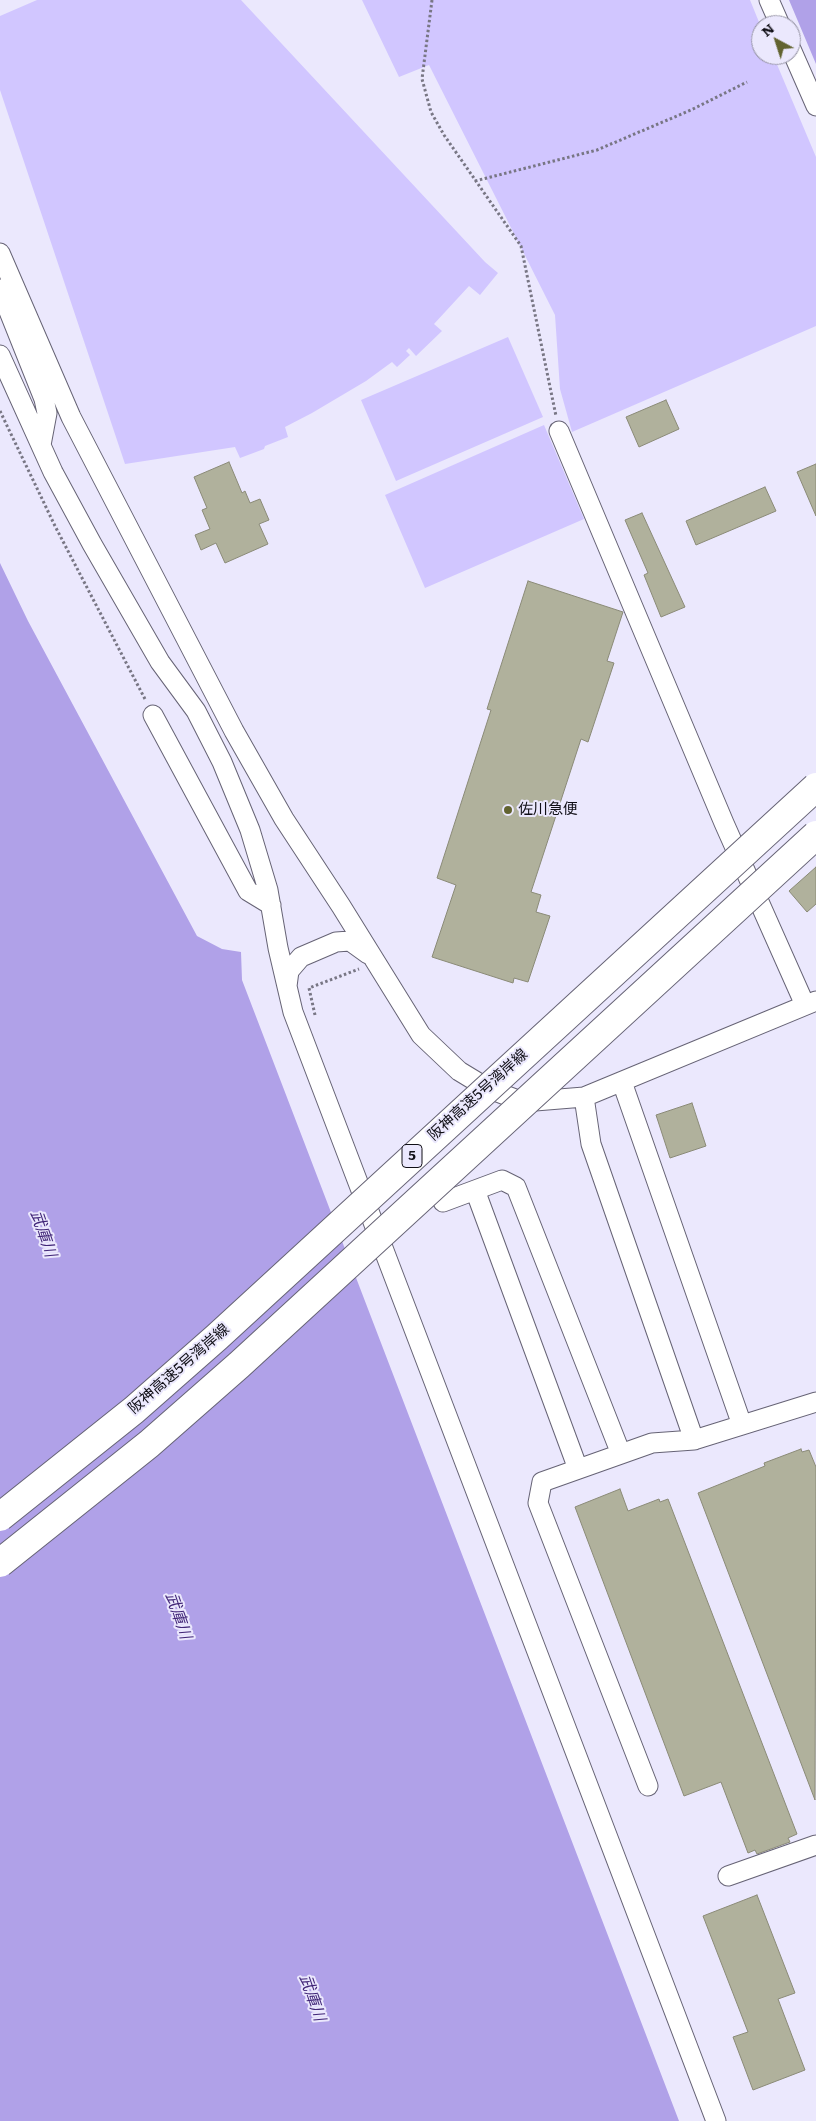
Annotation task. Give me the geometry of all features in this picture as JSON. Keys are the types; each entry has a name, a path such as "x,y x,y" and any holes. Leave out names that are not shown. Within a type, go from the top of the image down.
{"highway":[{"name":"阪神高速5号湾岸線","path":"0,1517 134,1410 217,1337 816,787"},
{"name":"5","path":"0,1563 149,1444 239,1365 816,835"}],"street":[{"path":"769,0 776,15"},
{"path":"798,65 816,106"},
{"path":"0,253 71,417 163,599 284,820 341,906 420,1035 459,1071 487,1088 523,1102 584,1097 811,1003 724,823 559,431"},
{"path":"0,289 44,399 47,413 41,445"},
{"path":"0,355 53,472 160,662 196,712 222,762 250,830 268,890 293,1012 716,2121"},
{"path":"153,715 248,891 271,905"},
{"path":"287,990 289,971 301,956 336,942 350,941 370,956"},
{"path":"622,1082 742,1425"},
{"path":"584,1097 591,1144 694,1440"},
{"path":"443,1202 502,1180 516,1187 621,1454"},
{"path":"475,1190 578,1469"},
{"path":"648,1786 538,1503 542,1482 652,1443 694,1440 816,1402"},
{"path":"728,1876 816,1845"}],"path":[{"path":"432,0 422,79 431,112 444,135 521,246 559,431"},
{"path":"475,181 597,150 691,110 747,82"},
{"path":"0,411 55,526 153,715"}],"shaded area":[{"path":"37,0 241,0 485,262 498,273 480,295 469,286 434,324 442,331 416,356 409,348 406,351 410,355 397,367 392,362 366,381 285,427 288,437 240,458 235,447 125,464 0,90 0,16"},
{"path":"362,0 750,0 756,15 751,15 751,65 777,65 816,157 816,326 572,432 560,389 555,315 429,65 399,77"},
{"path":"508,337 543,417 396,481 361,400"},
{"path":"544,425 584,519 425,588 385,495"}],"water":[{"path":"789,0 816,0 816,64 801,28 801,15 795,15"},
{"name":"武庫川","path":"0,563 28,621 197,936 222,949 241,952 242,980 679,2121 0,2121"}],"building":[{"path":"666,400 679,429 639,447 626,417"},
{"path":"229,462 242,493 245,491 250,503 260,499 269,520 259,524 268,544 225,563 216,543 201,550 195,535 210,529 202,510 207,508 194,477"},
{"path":"816,464 816,516 797,472"},
{"path":"765,487 776,511 696,545 686,521"},
{"path":"642,513 685,607 661,617 644,575 648,573 625,520"},
{"name":"佐川急便","path":"528,581 623,612 607,661 614,663 588,742 581,739 531,892 541,895 536,912 550,916 528,982 514,978 513,983 432,957 456,885 437,878 491,710 487,709"},
{"path":"816,867 816,904 807,912 789,891"},
{"path":"692,1103 706,1146 670,1158 656,1115"},
{"path":"801,1449 802,1452 809,1450 816,1467 815,1800 698,1493 765,1466 764,1463"},
{"path":"620,1489 628,1511 659,1499 660,1502 668,1499 797,1834 788,1838 790,1842 757,1854 755,1850 748,1853 721,1782 684,1796 575,1507"},
{"path":"757,1895 795,1993 778,1999 805,2070 753,2090 733,2037 748,2032 703,1916"}],"place":[{"name":"佐川急便","path":"508,810"}]}
